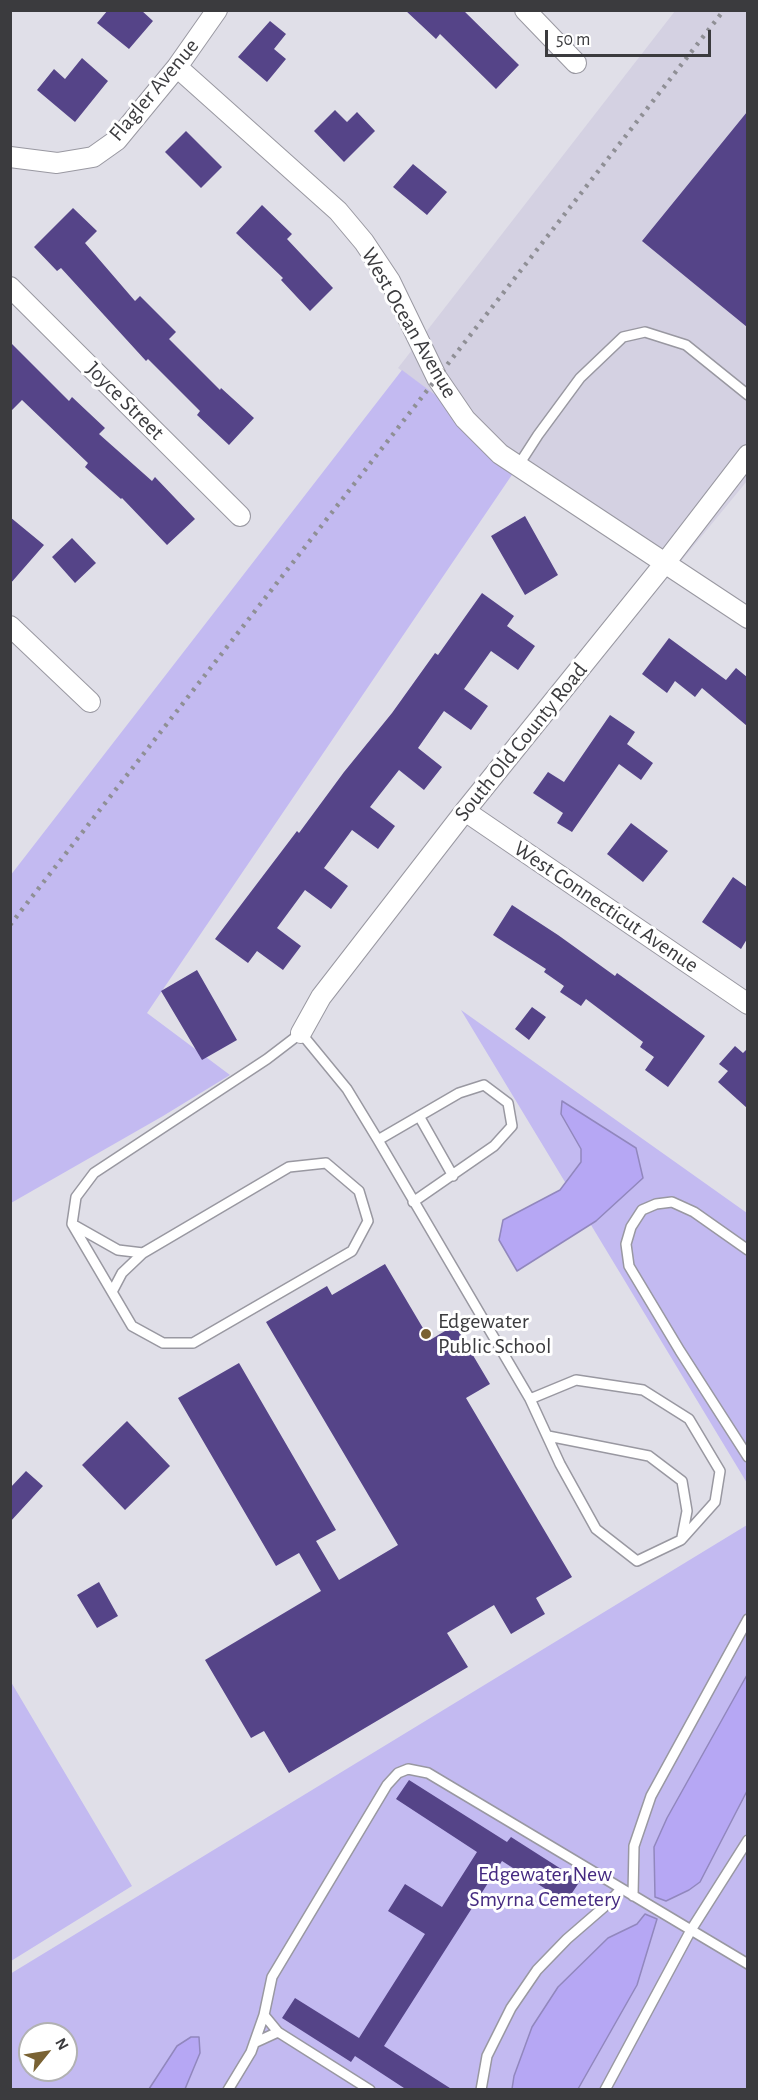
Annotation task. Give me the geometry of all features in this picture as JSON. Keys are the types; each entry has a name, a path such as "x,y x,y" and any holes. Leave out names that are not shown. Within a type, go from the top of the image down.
{"street":[{"path":"525,10 576,63"},
{"name":"Flagler Avenue","path":"10,157 57,163 93,157 117,140 177,67 211,13"},
{"name":"West Ocean Avenue","path":"177,67 344,219 364,242 390,281 437,378 465,419 500,454 747,618"},
{"name":"Joyce Street","path":"10,287 240,516"},
{"name":"South Old County Road","path":"301,1033 321,997 747,455"},
{"path":"10,626 90,702"},
{"name":"West Connecticut Avenue","path":"465,811 747,1004"}],"lane":[{"path":"518,466 580,378 623,337 645,332 686,345 747,395"},
{"path":"112,1292 122,1273 143,1253 290,1167 326,1163 358,1191 368,1221 352,1251 193,1343 163,1343 132,1326 112,1292 72,1224 76,1197 94,1173 267,1059 301,1033 347,1089 378,1140 530,1399 560,1464 596,1529 637,1561 681,1540 715,1502 720,1471 689,1419 643,1390 576,1380 530,1399"},
{"path":"378,1140 459,1093 484,1085 508,1103 512,1126 494,1146 413,1202"},
{"path":"419,1116 453,1176"},
{"path":"747,1250 694,1212 672,1202 656,1204 642,1210 631,1227 626,1245 630,1266 747,1457"},
{"path":"72,1224 118,1250 143,1253"},
{"path":"548,1436 649,1456 674,1475 682,1482 687,1511 681,1540"},
{"path":"633,1896 634,1846 651,1796 747,1619"},
{"path":"228,2090 251,2052 264,2015 272,1977 387,1785 398,1773 408,1769 428,1773 747,1964"},
{"path":"605,2090 691,1930 747,1840"},
{"path":"481,2090 487,2056 511,2008 537,1970 567,1938 604,1907 621,1889"},
{"path":"264,2015 278,2032 370,2090"},
{"path":"254,2043 278,2032"}],"shaded area":[{"path":"675,11 747,11 747,481 673,571 398,368"},
{"path":"562,1101 636,1148 643,1178 596,1221 517,1271 499,1240 503,1220 560,1190 581,1162 581,1149 561,1114"},
{"path":"747,1675 747,1791 700,1882 666,1901 655,1897 654,1847 667,1818"},
{"path":"645,1914 657,1919 637,1985 578,2089 512,2089 514,2076 532,2027 558,1987 608,1938 637,1924"},
{"path":"191,2037 199,2037 200,2053 185,2089 149,2089 177,2046"}],"green space":[{"path":"402,370 522,460 147,1013 230,1075 11,1203 10,876"},
{"path":"461,1010 747,1213 747,1483"},
{"name":"Edgewater New Smyrna Cemetery","path":"747,1525 747,2089 11,2089 10,1974"},
{"path":"11,1682 132,1886 10,1961"}],"building":[{"path":"108,10 141,10 153,21 129,49 97,23"},
{"path":"405,10 463,10 519,65 496,89 440,34 436,39"},
{"path":"270,21 286,34 274,49 286,59 267,82 238,57"},
{"path":"82,58 108,81 75,122 37,90 54,69 65,79"},
{"path":"335,110 347,122 357,112 375,131 344,162 314,131"},
{"path":"747,112 747,327 642,241"},
{"path":"186,131 222,167 201,188 165,152"},
{"path":"413,164 447,192 427,215 393,187"},
{"path":"262,205 292,234 287,239 333,288 310,311 281,280 283,278 236,233"},
{"path":"73,208 97,231 85,243 135,301 140,296 176,332 169,339 220,390 221,388 254,418 229,445 197,415 200,411 148,359 146,361 61,268 57,271 34,247"},
{"path":"10,342 69,401 72,397 105,428 99,434 152,481 155,477 195,519 167,545 122,498 85,467 88,463 22,400 10,412"},
{"path":"525,516 558,575 525,595 491,536"},
{"path":"10,517 44,545 10,584"},
{"path":"72,538 96,563 75,583 52,557"},
{"path":"482,593 514,616 507,626 535,646 518,670 491,651 464,689 488,706 471,730 444,711 418,748 442,767 424,790 399,770 370,807 395,826 378,849 352,830 324,868 348,886 331,909 305,890 277,928 301,946 283,970 257,951 248,963 215,939 297,831 299,833 392,713 435,653 438,655"},
{"path":"669,638 726,680 736,668 747,677 747,726 702,688 695,697 675,681 667,693 642,674"},
{"path":"610,715 635,732 627,744 653,763 641,780 619,764 572,832 557,823 563,813 533,793 548,772 564,782"},
{"path":"631,823 668,851 643,882 607,854"},
{"path":"733,877 747,887 747,939 741,949 702,922"},
{"path":"512,905 615,976 617,973 705,1036 668,1087 645,1070 654,1057 640,1047 643,1042 586,999 581,1006 560,992 564,986 544,972 546,969 493,935"},
{"path":"197,970 237,1040 202,1060 161,991"},
{"path":"532,1007 546,1017 529,1040 515,1029"},
{"path":"735,1046 743,1053 747,1049 747,1108 718,1082 728,1071 719,1064"},
{"path":"385,1264 430,1340 455,1325 490,1384 466,1398 572,1577 536,1598 545,1614 511,1634 494,1605 447,1633 468,1667 289,1773 264,1731 251,1738 205,1660 321,1591 299,1553 276,1566 178,1398 239,1363 336,1530 316,1541 339,1580 398,1545 266,1322 327,1286 332,1295"},
{"path":"127,1421 170,1466 125,1510 82,1465"},
{"path":"26,1471 43,1486 10,1522 10,1488"},
{"path":"99,1582 118,1616 97,1628 77,1595"},
{"path":"409,1780 507,1842 511,1837 580,1881 566,1902 502,1861 384,2046 453,2090 407,2090 355,2056 351,2062 282,2018 295,1998 359,2038 425,1934 388,1911 405,1884 442,1907 477,1852 396,1799"}],"railway":[{"path":"10,925 724,10"}],"place":[{"name":"Edgewater Public School","path":"426,1334"}]}
